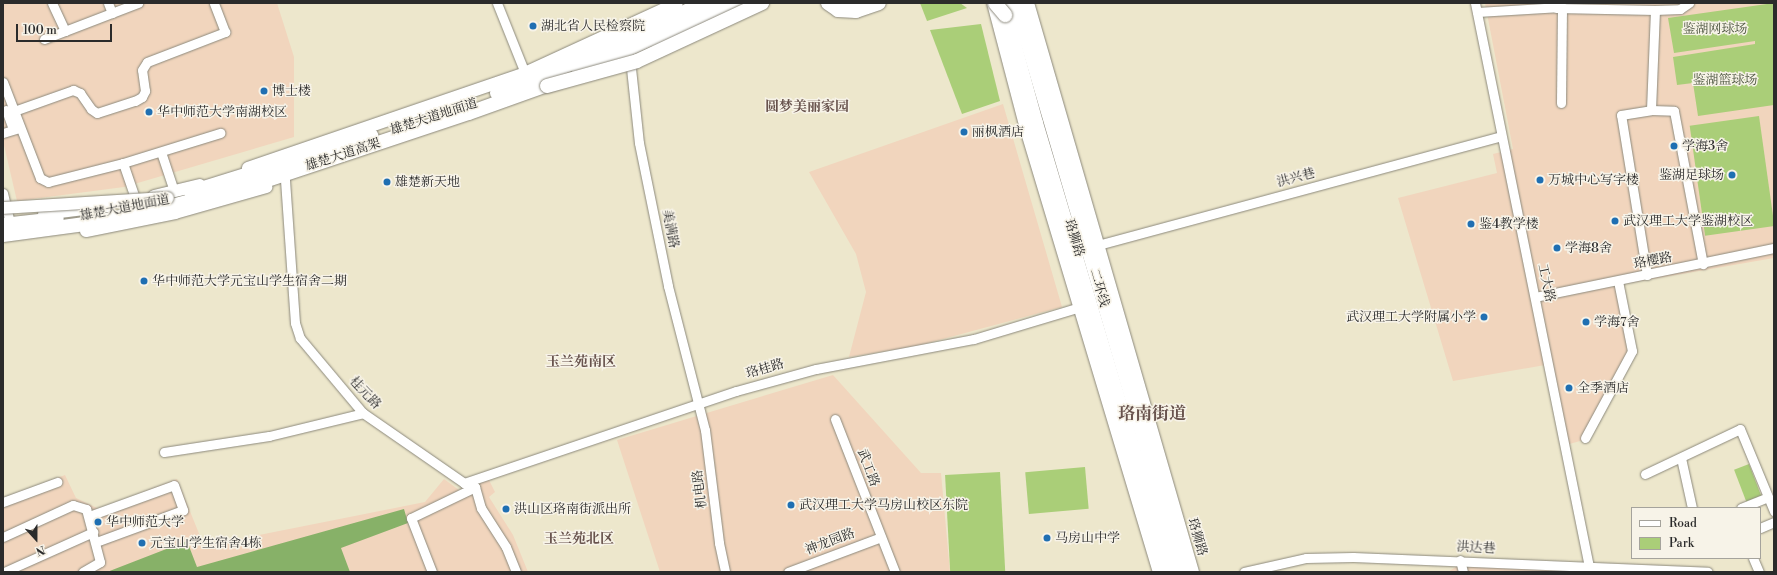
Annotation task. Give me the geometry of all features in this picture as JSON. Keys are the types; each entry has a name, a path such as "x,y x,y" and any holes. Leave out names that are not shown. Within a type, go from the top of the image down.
{"highway":[{"path":"668,26 704,3"},
{"path":"668,26 729,3"},
{"path":"547,86 637,61 762,3"},
{"path":"827,5 856,11 879,3"},
{"path":"994,3 1004,9 1043,121"},
{"name":"二环线","path":"1016,3 1043,121 1170,572"},
{"name":"雄楚大道高架","path":"3,238 172,206 261,182 547,86 668,26"},
{"name":"雄楚大道高架","path":"5,218 95,213 171,195 466,106 668,26"},
{"name":"二环线","path":"1043,121 1183,572"}],"main road":[{"name":"雄楚大道地面道","path":"5,218 87,209 171,195 525,73 677,3"},
{"name":"雄楚大道地面道","path":"3,238 91,230 142,220 231,199 511,105 631,56 742,3"},
{"name":"珞狮路","path":"994,3 1026,129 1158,572"},
{"name":"珞狮路","path":"1028,3 1193,572"}],"street":[{"path":"52,3 65,31"},
{"path":"108,3 112,13"},
{"path":"44,39 138,3"},
{"path":"10,111 73,90 80,93 91,109 97,113 107,112 142,97 145,91 142,70 147,62 210,35 225,32 214,3"},
{"path":"497,3 525,73"},
{"path":"1559,7 1598,3"},
{"path":"1476,8 1559,7 1655,10 1678,9 1689,3"},
{"path":"1559,7 1561,102"},
{"name":"工大路","path":"1476,8 1501,136 1536,297 1590,570"},
{"path":"1651,110 1655,10"},
{"name":"美满路","path":"631,56 638,143 668,286 697,404"},
{"path":"3,82 10,111 17,128 40,178 48,182 123,164 220,133"},
{"path":"1647,275 1621,115 1651,110 1674,111 1703,264"},
{"path":"3,133 17,128"},
{"name":"洪兴巷","path":"1098,245 1501,136"},
{"path":"160,152 171,195"},
{"path":"123,164 136,200"},
{"name":"桂元路","path":"285,180 295,323 300,338 363,413 464,483 475,488"},
{"path":"3,193 5,218"},
{"name":"珞樱路","path":"1536,297 1703,264 1774,248"},
{"path":"1585,438 1632,351 1618,281"},
{"name":"珞桂路","path":"464,483 697,404 816,369 974,339 1080,307"},
{"name":"机电路","path":"697,404 705,430 719,543 725,572"},
{"path":"164,452 269,436 363,413"},
{"name":"武工路","path":"835,419 895,572"},
{"path":"1645,474 1740,430 1774,511"},
{"path":"1681,458 1692,507"},
{"path":"3,502 57,482"},
{"path":"89,516 174,485 183,510 96,542"},
{"path":"432,572 410,518 475,488 482,508 506,547 516,572"},
{"path":"1743,507 1768,497"},
{"path":"3,537 73,505 86,509 96,542 100,562 83,572"},
{"path":"1761,528 1774,522"},
{"path":"4,572 93,532"},
{"name":"神龙园路","path":"790,572 881,537"},
{"name":"洪达巷","path":"1244,572 1254,571 1306,558 1353,557 1460,560 1590,570 1708,572"},
{"path":"1753,559 1758,572"},
{"path":"1460,560 1463,572"}],"shaded area":[{"name":"华中师范大学南湖校区","path":"3,3 277,3 294,57 294,137 124,187 17,201 3,141"},
{"name":"武汉理工大学鉴湖校区","path":"1485,3 1774,3 1774,258 1624,284 1635,348 1587,439 1566,445 1545,365 1453,381 1398,198 1497,173 1493,154 1513,149"},
{"path":"1003,104 1062,307 917,346 849,357 866,292 856,254 809,172"},
{"name":"武汉理工大学马房山校区东院","path":"833,375 921,473 941,473 950,572 660,572 617,440"},
{"name":"华中师范大学","path":"65,475 76,498 99,509 177,479 204,546 425,502 444,479 459,490 488,478 495,492 489,497 513,535 528,572 3,572 3,498"},
{"path":"1465,561 1591,568 1592,572 1448,572"}],"green space":[{"path":"920,3 960,3 967,8 927,21"},
{"path":"1774,3 1774,105 1698,116 1693,83 1677,85 1673,57 1755,44 1755,41 1674,53 1668,18"},
{"path":"981,24 1000,101 962,114 930,30"},
{"name":"鉴湖足球场","path":"1759,116 1774,226 1705,236 1690,126"},
{"path":"1749,464 1761,496 1746,501 1734,470"},
{"path":"1085,467 1089,509 1029,514 1025,472"},
{"path":"1000,472 1005,572 950,572 945,475"},
{"path":"404,509 408,523 341,548 350,572 107,572 187,541 197,567"}],"place":[{"name":"湖北省人民检察院","path":"533,26"},
{"name":"博士楼","path":"264,91"},
{"name":"华中师范大学南湖校区","path":"149,112"},
{"name":"丽枫酒店","path":"964,132"},
{"name":"学海3舍","path":"1674,146"},
{"name":"鉴湖足球场","path":"1732,175"},
{"name":"万城中心写字楼","path":"1540,180"},
{"name":"雄楚新天地","path":"387,182"},
{"name":"武汉理工大学鉴湖校区","path":"1615,221"},
{"name":"鉴4教学楼","path":"1471,224"},
{"name":"学海8舍","path":"1557,248"},
{"name":"华中师范大学元宝山学生宿舍二期","path":"144,281"},
{"name":"武汉理工大学附属小学","path":"1484,317"},
{"name":"学海7舍","path":"1586,322"},
{"name":"全季酒店","path":"1569,388"},
{"name":"武汉理工大学马房山校区东院","path":"791,505"},
{"name":"洪山区珞南街派出所","path":"506,509"},
{"name":"华中师范大学","path":"98,522"},
{"name":"马房山中学","path":"1047,538"},
{"name":"元宝山学生宿舍4栋","path":"142,543"}],"district":[{"name":"圆梦美丽家园","path":"807,107"},
{"name":"玉兰苑南区","path":"581,362"},
{"name":"珞南街道","path":"1152,415"},
{"name":"玉兰苑北区","path":"579,539"}],"park label":[{"name":"鉴湖网球场","path":"1715,29"},
{"name":"鉴湖篮球场","path":"1725,80"}]}
